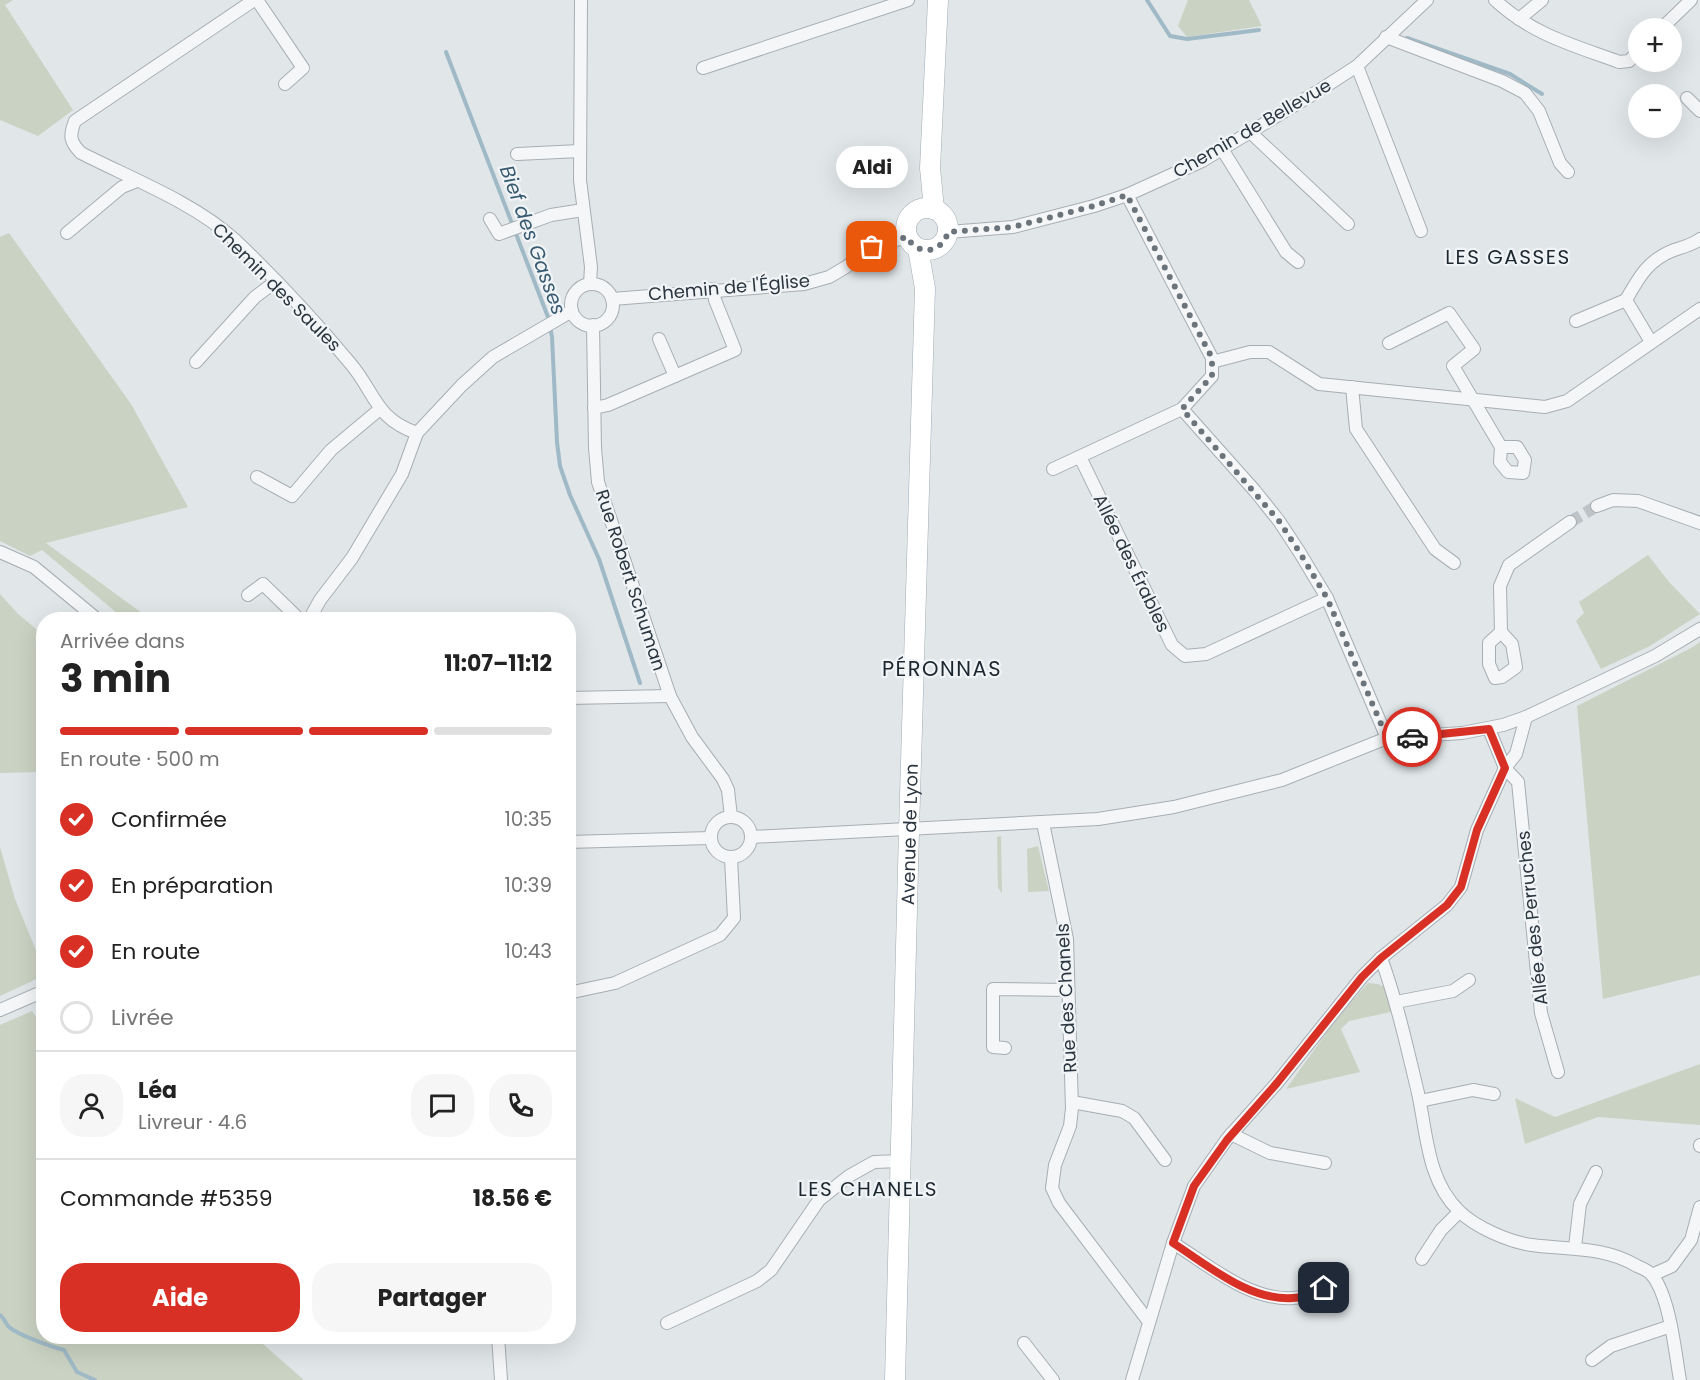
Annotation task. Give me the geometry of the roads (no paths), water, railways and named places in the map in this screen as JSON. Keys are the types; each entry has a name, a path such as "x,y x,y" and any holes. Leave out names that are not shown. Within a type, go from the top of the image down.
{"main road":[{"path":"925,210 930,168 938,0"},
{"path":"925,210 939,212 947,221 948,232 943,244 919,245 907,222 925,210"},
{"name":"Avenue de Lyon","path":"896,1380 925,288 931,268 919,245"}],"street":[{"path":"256,0 303,68 285,84"},
{"name":"Chemin des Saules","path":"256,0 75,121 69,134 73,144 81,153 213,221 312,319 352,365 380,409 400,428 417,433"},
{"path":"581,0 580,151 583,210 591,267 590,284"},
{"path":"703,68 908,0"},
{"name":"Chemin de Bellevue","path":"948,232 1013,227 1094,206 1127,195 1202,161 1357,66 1427,0"},
{"path":"1495,0 1518,20 1540,33 1619,62 1628,61"},
{"path":"1518,20 1542,0"},
{"path":"1672,18 1691,0"},
{"path":"1386,37 1502,81 1525,93 1539,111 1560,163 1568,172"},
{"path":"1357,66 1421,231"},
{"path":"1687,98 1700,111"},
{"path":"1250,132 1348,224"},
{"path":"1222,149 1286,252 1298,262"},
{"path":"517,154 580,151"},
{"path":"67,233 122,188 137,181"},
{"path":"1053,469 1182,409 1212,376 1212,358 1127,195"},
{"path":"490,219 499,234 552,215 583,210"},
{"path":"1576,321 1626,300 1641,272 1651,262 1700,239"},
{"name":"Chemin de l'Église","path":"612,299 713,289 804,284 829,277 872,247 919,245"},
{"path":"196,362 255,297 275,282"},
{"path":"590,284 603,288 612,299 612,311 599,324 580,322 572,311 571,305 575,293 579,288 590,284"},
{"path":"594,408 608,405 735,350 715,300 713,289"},
{"path":"1626,300 1651,342"},
{"path":"1212,362 1250,352 1269,351 1319,384 1545,407 1567,401 1700,309"},
{"path":"313,612 352,558 402,474 417,433 462,385 493,357 572,311"},
{"path":"1389,343 1449,313 1474,349 1453,366 1501,447"},
{"name":"Rue Robert Schuman","path":"593,325 598,482 670,696 692,738 723,779 728,790 731,817"},
{"path":"658,339 675,376"},
{"path":"1352,387 1356,429 1435,549 1454,563"},
{"path":"257,477 292,496 331,450 380,409"},
{"path":"1182,409 1279,521 1327,598 1387,738"},
{"name":"Allée des Érables","path":"1080,457 1172,645 1185,656 1206,654 1327,598"},
{"path":"1597,506 1613,500 1638,501 1700,523"},
{"path":"1501,632 1500,586 1509,565 1570,522"},
{"path":"0,552 34,567 88,612"},
{"path":"248,595 263,584 292,612"},
{"path":"751,837 1043,823 1109,818 1174,807 1282,780 1387,738 1489,729 1527,717 1655,656 1700,629"},
{"path":"576,698 670,696"},
{"path":"1132,1380 1173,1243 1194,1186 1232,1134 1277,1083 1362,977 1381,958 1447,905 1461,887 1477,830 1505,768 1516,754 1527,717"},
{"name":"Allée des Perruches","path":"1489,729 1505,768 1518,782 1541,1013 1558,1072"},
{"path":"731,817 745,823 751,837 747,849 737,857 731,858 719,854 710,838 716,823 731,817"},
{"name":"Rue des Chanels","path":"1043,823 1067,939 1072,1102 1070,1126 1055,1165 1053,1188 1059,1203 1149,1322"},
{"path":"576,842 710,838"},
{"path":"576,991 615,983 720,935 734,918 731,858"},
{"path":"1381,958 1396,1002 1420,1101 1428,1151 1440,1188 1459,1212 1491,1233 1530,1245 1602,1251 1632,1263 1652,1275 1663,1297 1671,1326 1680,1380"},
{"path":"1396,1002 1453,991 1469,980"},
{"path":"1005,1048 993,1047 993,989 1068,990"},
{"path":"0,1011 36,995"},
{"path":"1420,1101 1473,1090 1494,1094"},
{"path":"1072,1102 1122,1111 1134,1118 1165,1160"},
{"path":"1232,1134 1270,1153 1325,1163"},
{"path":"667,1323 757,1281 771,1270 819,1200 849,1176 874,1162 901,1161"},
{"path":"1575,1247 1580,1204 1596,1172"},
{"path":"1652,1275 1672,1266 1691,1239 1700,1207"},
{"path":"1422,1259 1441,1230 1459,1212"},
{"path":"1173,1243 1242,1287 1274,1298 1296,1298 1324,1288"},
{"path":"1592,1359 1611,1346 1671,1326"},
{"path":"1024,1343 1053,1380"},
{"path":"499,1344 501,1380"}],"waterway":[{"path":"1147,0 1170,36 1187,39 1259,30"},
{"path":"1407,38 1510,74 1542,94"},
{"name":"Bief des Gasses","path":"446,52 548,317 552,337 560,466 570,495 599,559 640,683"},
{"path":"0,1315 13,1330 36,1340"},
{"path":"47,1344 64,1350 77,1372 95,1380"}],"tunnel":[{"path":"1570,522 1597,506"}],"place":[{"name":"Aldi","path":"872,247"}],"district":[{"name":"LES GASSES","path":"1508,257"},
{"name":"PÉRONNAS","path":"942,668"},
{"name":"LES CHANELS","path":"868,1189"}]}
